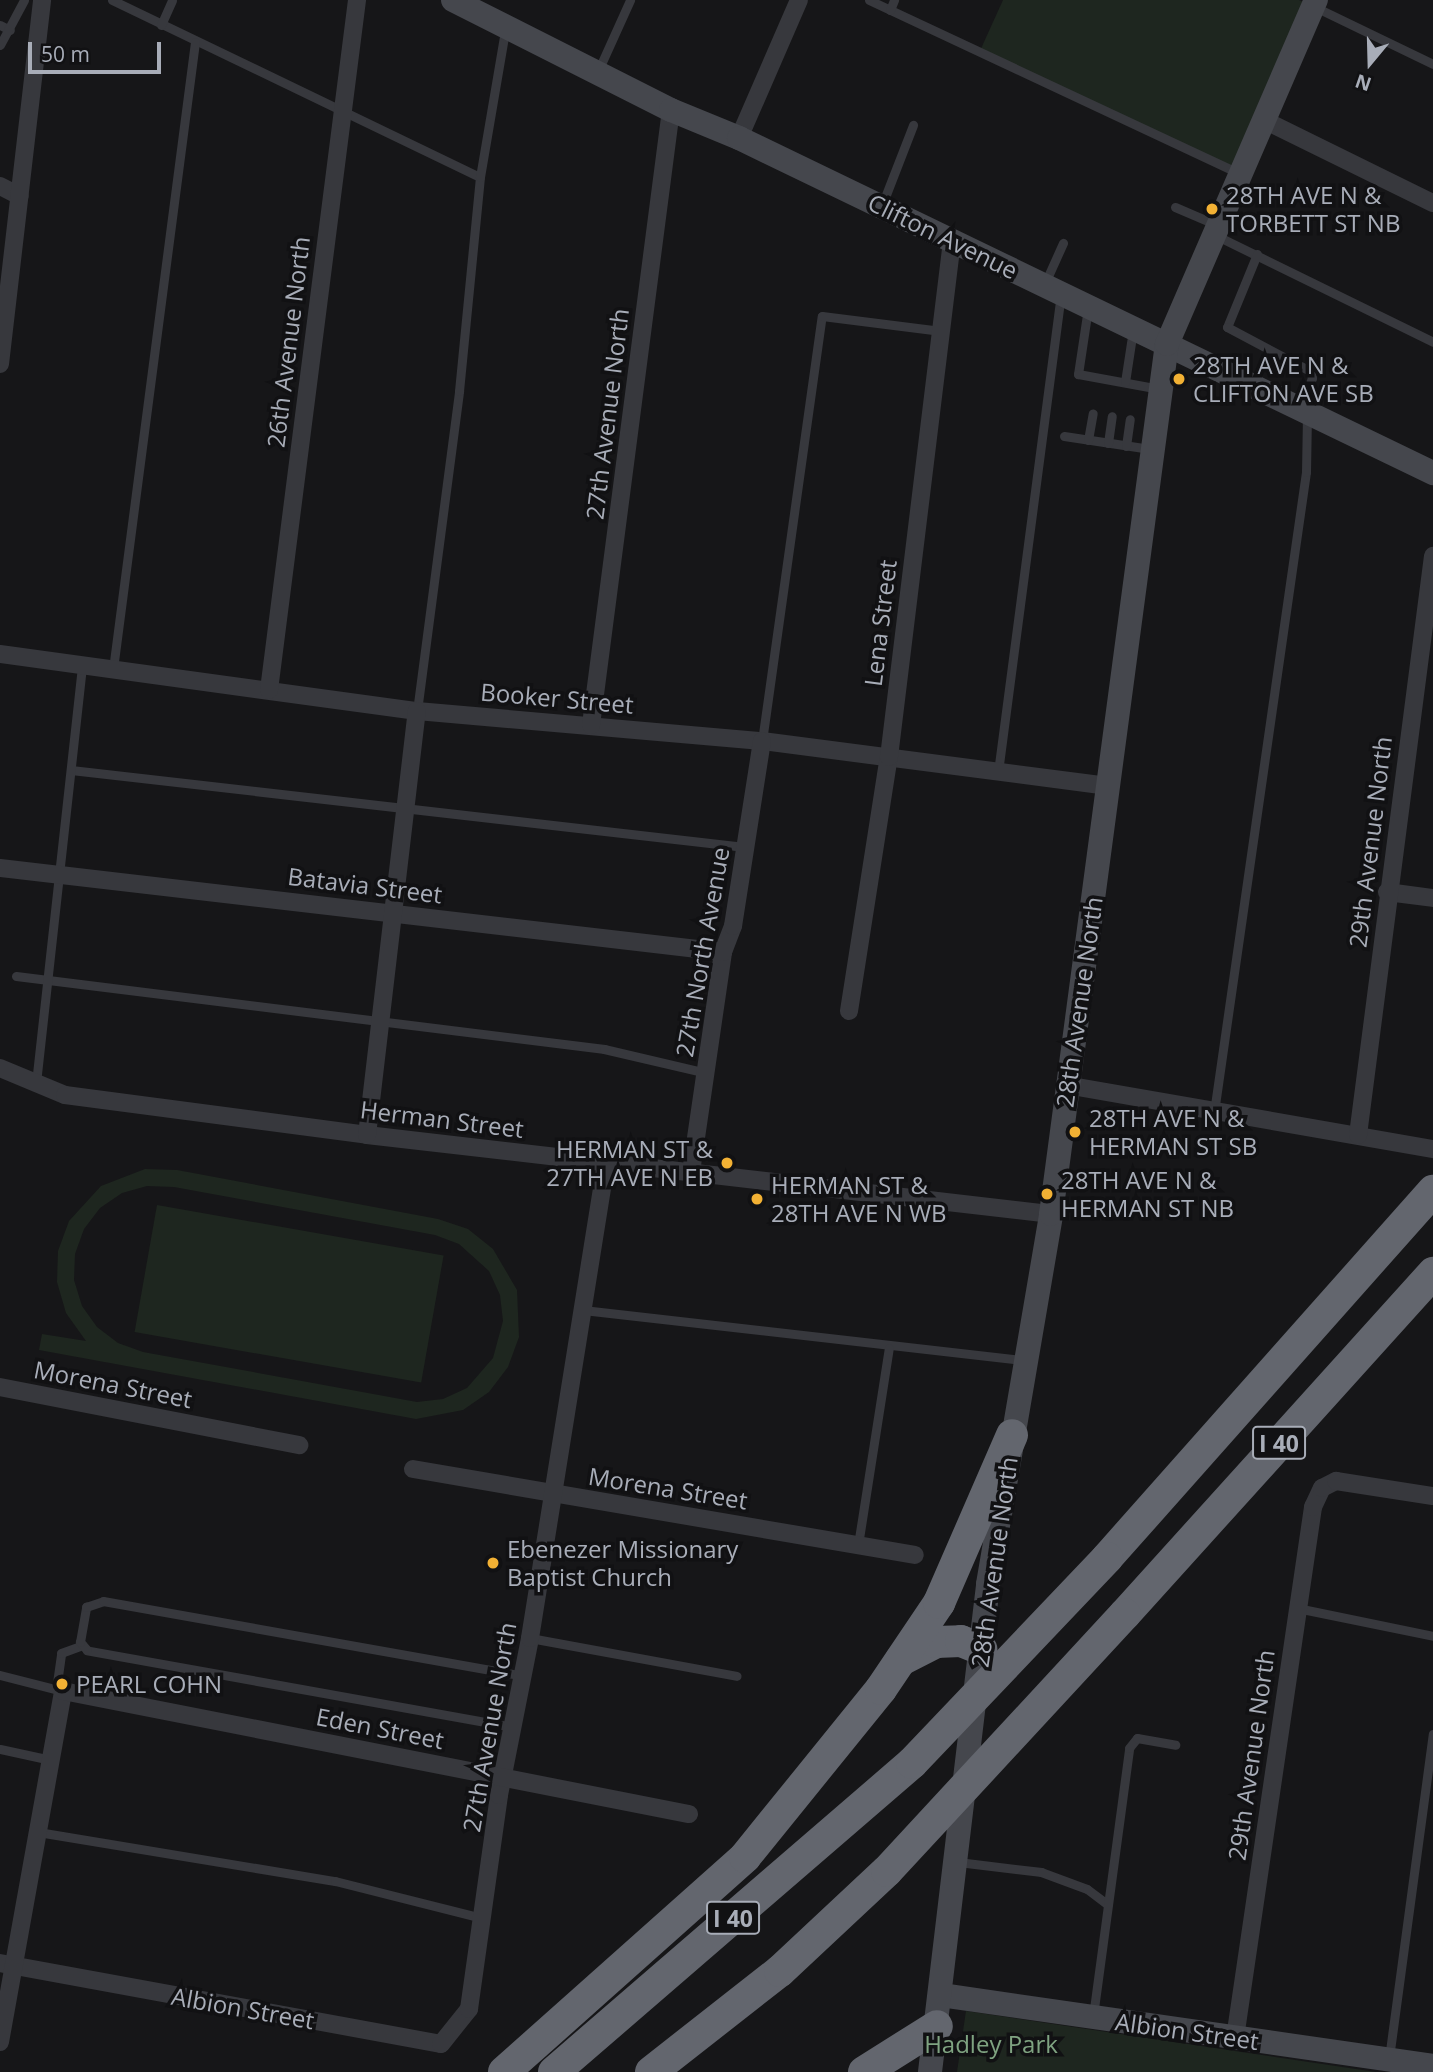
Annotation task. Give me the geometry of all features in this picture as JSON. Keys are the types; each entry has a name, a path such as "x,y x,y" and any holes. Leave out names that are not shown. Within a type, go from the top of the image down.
{"highway":[{"name":"I 40","path":"555,2072 912,1763 1107,1558 1433,1191"},
{"name":"I 40","path":"651,2072 780,1971 887,1871 1125,1614 1433,1273"},
{"path":"504,2072 745,1857 899,1661 954,1573 1012,1435"},
{"path":"899,1661 936,1642 961,1641 981,1649"},
{"path":"864,2072 937,2026"}],"main road":[{"name":"Clifton Avenue","path":"453,0 671,110 739,138 1433,473"},
{"name":"28th Avenue North","path":"930,2072 981,1649 1022,1360 1051,1214 1066,1085 1156,450 1167,344 1264,120 1309,2"},
{"name":"Albion Street","path":"941,1995 1433,2066"}],"street":[{"name":"26th Avenue North","path":"269,690 356,0"},
{"path":"739,138 799,0"},
{"path":"0,364 20,196 35,1"},
{"name":"27th Avenue North","path":"591,725 671,110"},
{"path":"1264,120 1433,203"},
{"path":"0,186 20,196"},
{"name":"Lena Street","path":"849,1011 888,758 952,241"},
{"name":"29th Avenue North","path":"1358,1135 1387,892 1433,556"},
{"name":"Booker Street","path":"0,654 416,711 762,741 1110,786"},
{"path":"367,1135 416,711"},
{"name":"27th North Avenue","path":"691,1172 723,952 733,926 762,741"},
{"name":"Batavia Street","path":"0,868 723,952"},
{"path":"1387,892 1433,898"},
{"name":"Herman Street","path":"0,1068 65,1095 367,1135 1051,1214"},
{"path":"1066,1085 1433,1149"},
{"name":"27th Avenue North","path":"469,2009 503,1777 530,1638 606,1163"},
{"name":"Morena Street","path":"0,1387 299,1445"},
{"name":"Morena Street","path":"413,1469 915,1555"},
{"name":"29th Avenue North","path":"1235,2038 1313,1507 1328,1483 1344,1480 1433,1496"},
{"path":"0,2042 7,1965 38,1832 63,1691"},
{"name":"Eden Street","path":"63,1691 689,1814"},
{"name":"Albion Street","path":"7,1965 441,2044 469,2009"}],"lane":[{"path":"111,0 195,42 343,108 480,177"},
{"path":"161,25 172,0"},
{"path":"597,73 629,0"},
{"path":"869,0 1241,174"},
{"path":"890,10 894,0"},
{"path":"0,45 35,1"},
{"path":"1309,2 1433,64"},
{"path":"0,25 10,30"},
{"path":"416,711 459,391 480,177 506,27"},
{"path":"113,669 195,42"},
{"path":"881,206 914,125"},
{"path":"1175,207 1257,254 1433,342"},
{"path":"998,772 1052,289 1063,243"},
{"path":"1214,1112 1307,472 1303,410 1312,378 1310,370 1227,327 1257,254"},
{"path":"1088,307 1078,374 1097,383 1163,389"},
{"path":"762,741 822,316 941,331"},
{"path":"1125,386 1133,328"},
{"path":"1088,440 1093,413"},
{"path":"1108,443 1112,416"},
{"path":"1126,446 1130,419"},
{"path":"1064,436 1156,450"},
{"path":"36,1083 82,665"},
{"path":"71,770 745,847"},
{"path":"16,976 604,1049 707,1073"},
{"path":"583,1311 889,1348 1022,1360"},
{"path":"858,1545 889,1348"},
{"path":"513,1727 87,1650 83,1645 86,1606 103,1601 523,1676"},
{"path":"1297,1608 1433,1636"},
{"path":"530,1638 737,1676"},
{"path":"63,1691 57,1683 61,1653 83,1645"},
{"path":"0,1675 63,1691"},
{"path":"1389,2060 1433,1734"},
{"path":"1093,2018 1129,1748 1137,1738 1175,1745"},
{"path":"0,1749 51,1760"},
{"path":"38,1832 335,1881 484,1918"},
{"path":"956,1862 1041,1872 1087,1889 1108,1905"}],"green space":[{"path":"1003,0 1299,0 1313,6 1241,174 979,53"},
{"path":"145,1169 177,1170 438,1219 468,1229 493,1249 517,1290 519,1337 508,1367 489,1392 463,1410 416,1419 39,1350 42,1334 86,1341 66,1313 57,1282 58,1251 69,1221 101,1186","holes":["147,1186 174,1187 435,1235 459,1244 489,1271 500,1295 503,1321 493,1358 467,1388 443,1399 417,1402 143,1352 118,1343 97,1327 82,1306 74,1280 75,1254 84,1229 100,1208 122,1193"]},
{"path":"157,1205 444,1256 421,1383 135,1332"},
{"name":"Hadley Park","path":"966,2011 1376,2072 957,2072"}],"place":[{"name":"28TH AVE N & TORBETT ST NB","path":"1212,209"},
{"name":"28TH AVE N & CLIFTON AVE SB","path":"1179,379"},
{"name":"28TH AVE N & HERMAN ST SB","path":"1075,1132"},
{"name":"HERMAN ST & 27TH AVE N EB","path":"727,1163"},
{"name":"28TH AVE N & HERMAN ST NB","path":"1047,1194"},
{"name":"HERMAN ST & 28TH AVE N WB","path":"757,1199"},
{"name":"Ebenezer Missionary Baptist Church","path":"493,1563"},
{"name":"PEARL COHN","path":"62,1684"}]}
